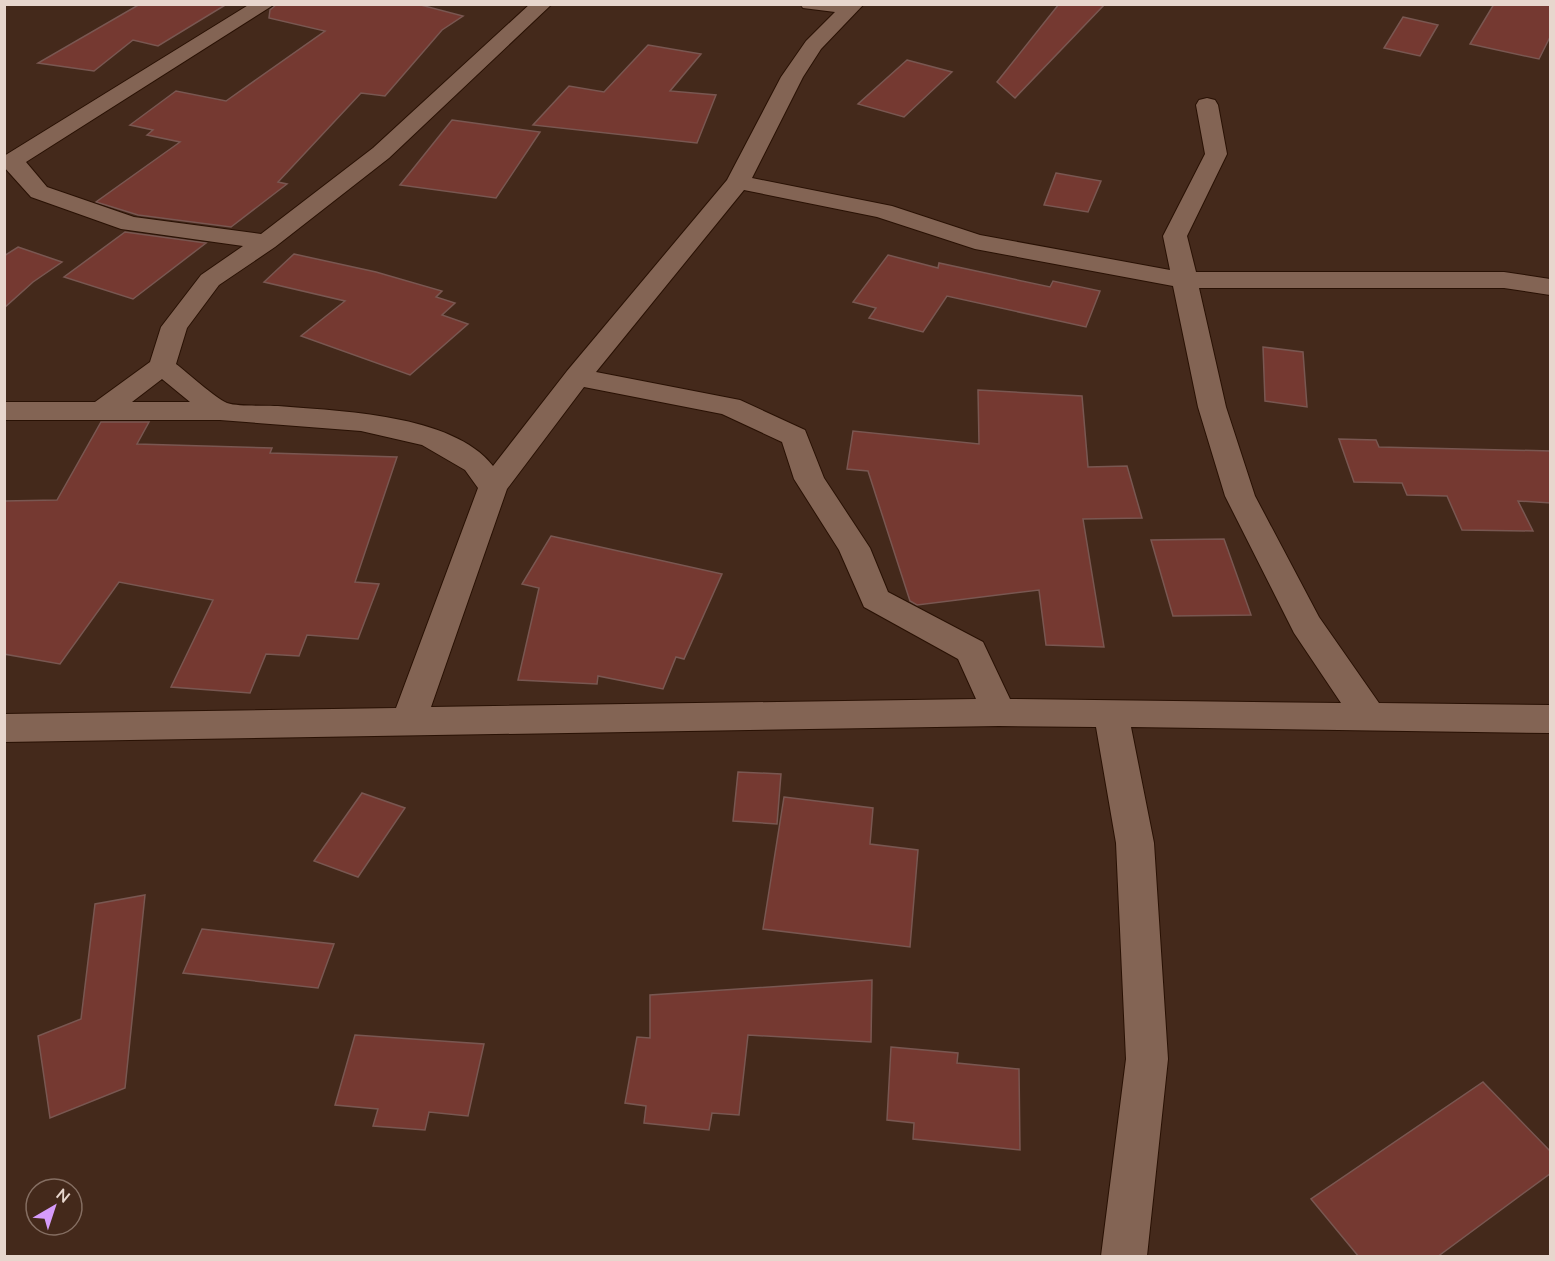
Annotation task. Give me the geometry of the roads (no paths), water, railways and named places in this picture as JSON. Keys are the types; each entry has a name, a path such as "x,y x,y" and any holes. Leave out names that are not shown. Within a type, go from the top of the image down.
{"street":[{"path":"265,4 8,163 39,192 130,224 266,242"},
{"path":"100,412 162,366 174,327 210,280 266,242 381,153 542,4"},
{"path":"810,4 853,6"},
{"path":"408,722 493,487 577,377 738,182 797,69 813,45 853,6"},
{"path":"1207,105 1215,154 1175,236 1212,407 1240,496 1306,624 1369,716"},
{"path":"738,182 883,211 975,242 1184,280 1504,280 1551,287"},
{"path":"162,366 220,411"},
{"path":"577,377 730,406 795,437 810,479 854,548 875,599 971,651 999,712"},
{"path":"4,411 220,411 361,422 430,437 456,450 475,464 493,487"},
{"path":"4,728 999,712 1551,719"},
{"path":"1112,714 1135,843 1147,1059 1124,1257"}]}
